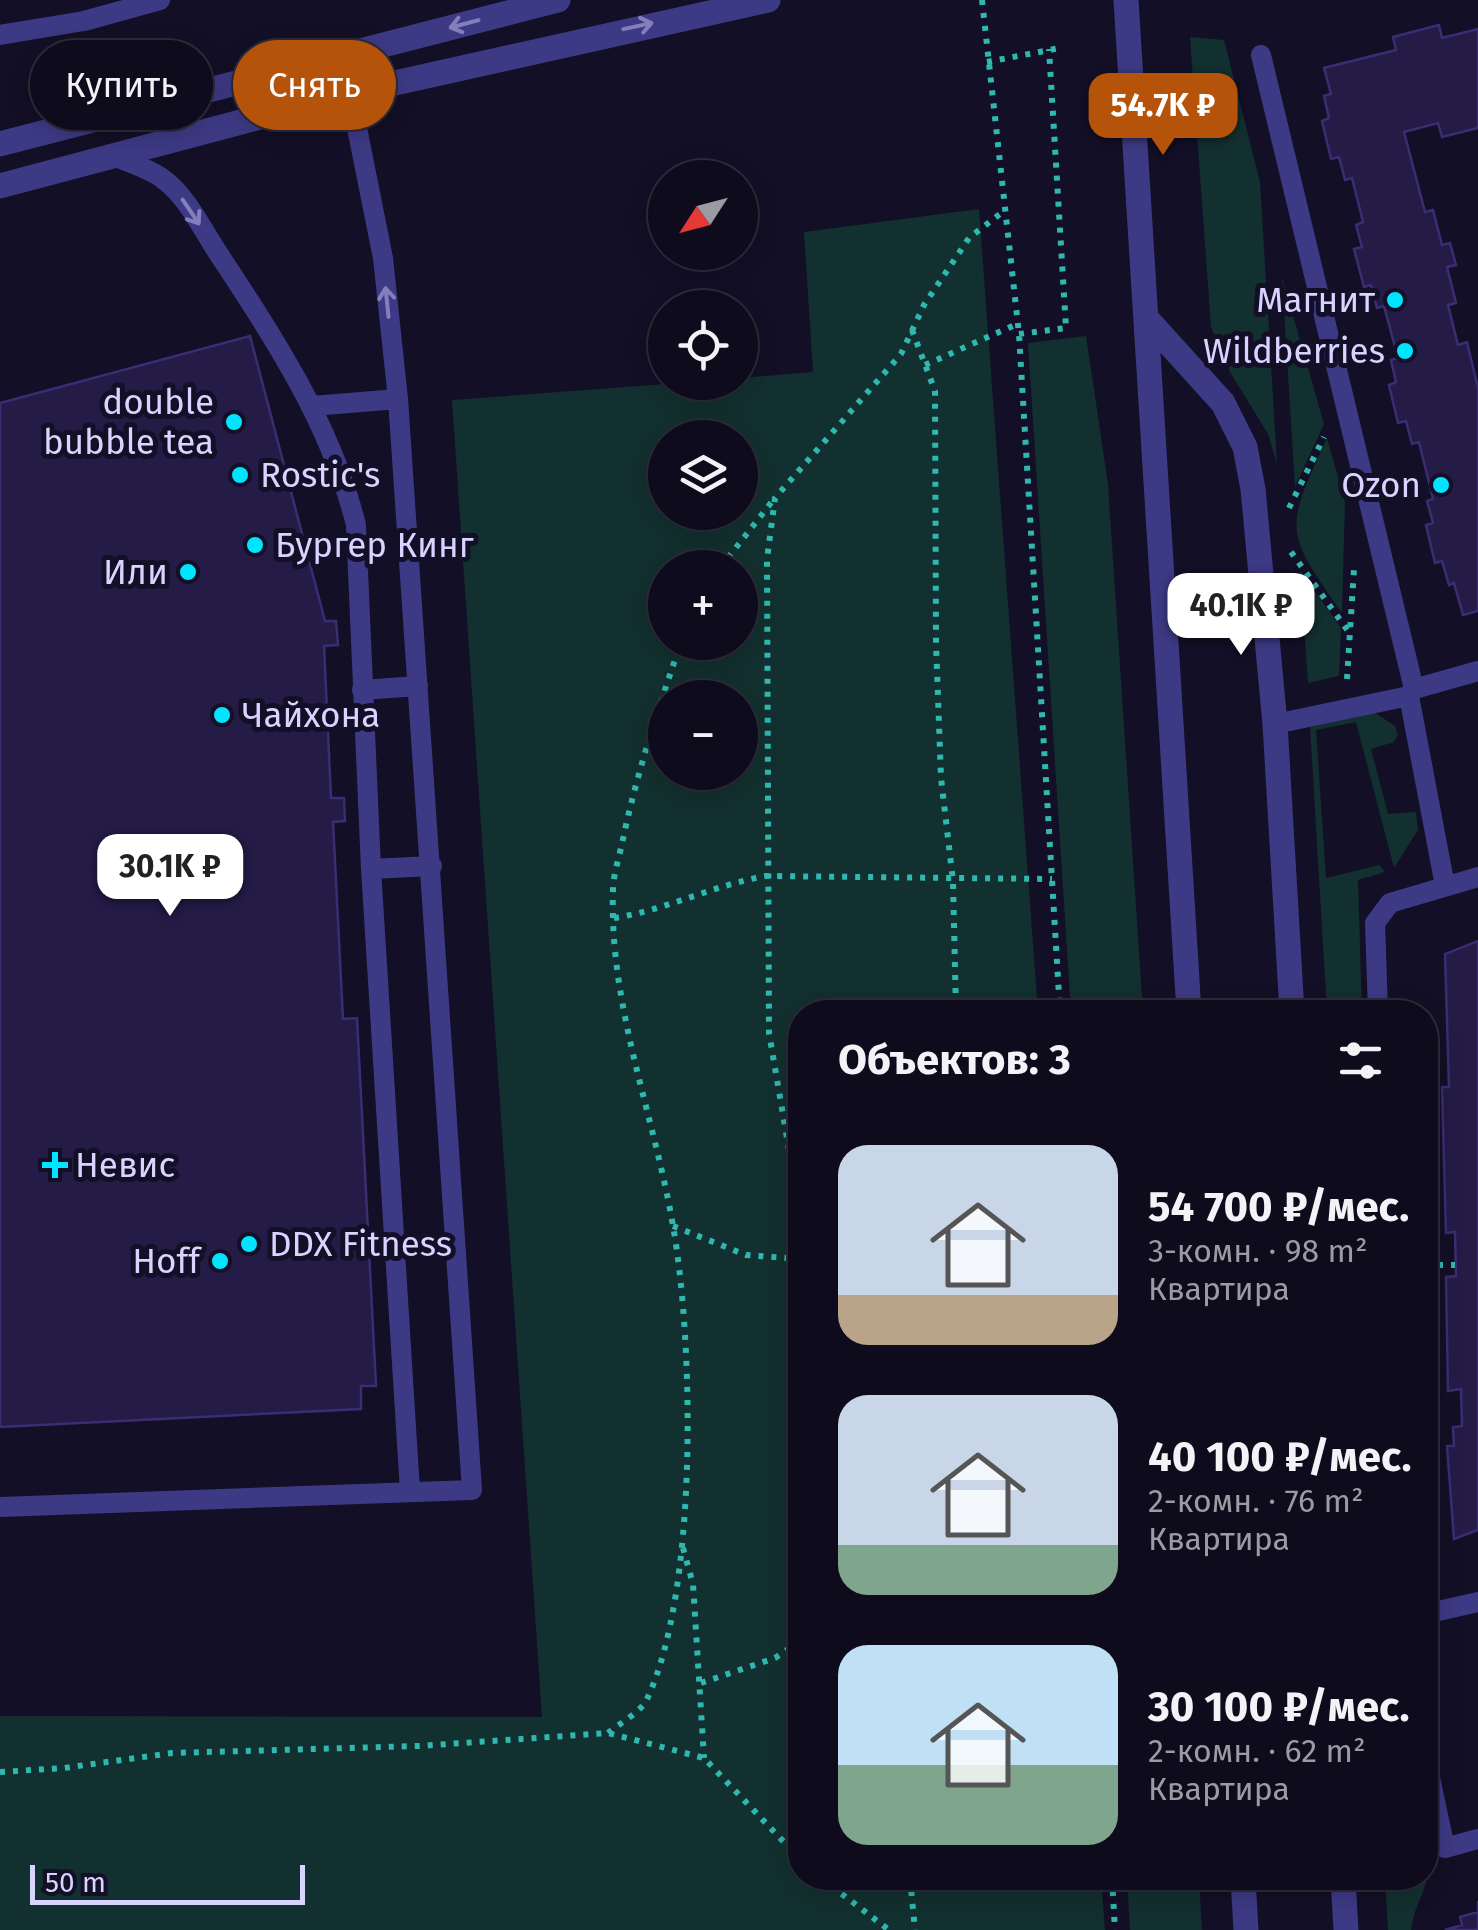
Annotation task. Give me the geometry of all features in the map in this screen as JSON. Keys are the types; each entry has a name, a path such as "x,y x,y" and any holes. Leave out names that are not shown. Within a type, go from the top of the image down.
{"street":[{"path":"0,144 558,0"},
{"path":"396,82 768,0"},
{"path":"1126,0 1188,1000"},
{"path":"0,186 233,124"},
{"path":"1146,318 1222,403 1244,446 1253,489 1275,724 1291,1000"},
{"path":"1244,1890 1246,1930"},
{"path":"1344,1890 1346,1930"}],"lane":[{"path":"0,35 112,6 160,0"},
{"path":"1261,56 1412,692 1445,886"},
{"path":"0,1506 472,1490 398,399 383,258 358,130"},
{"path":"114,156 163,178 184,201 312,406 345,480 356,525 371,869 410,1490"},
{"path":"312,406 398,399"},
{"path":"1275,724 1412,692 1478,671"},
{"path":"362,690 418,686"},
{"path":"371,869 432,866"},
{"path":"1378,1000 1375,923 1390,903 1478,877"},
{"path":"1438,1611 1478,1602"},
{"path":"1438,1815 1445,1848 1478,1840"}],"path":[{"path":"982,0 1019,334 1059,1000"},
{"path":"987,62 1060,48"},
{"path":"1019,334 1066,328 1049,49"},
{"path":"734,550 902,354 912,330 968,238 1005,210"},
{"path":"925,365 1018,324"},
{"path":"912,330 935,392 937,682 941,778 952,880 956,1000"},
{"path":"1289,508 1332,419 1346,414"},
{"path":"775,498 767,559 769,1033 788,1144"},
{"path":"1348,679 1356,551 1373,524"},
{"path":"1290,551 1349,632"},
{"path":"608,1733 646,1703 672,1629 681,1542 686,1426 674,1226 620,993 613,888 652,726 676,660"},
{"path":"614,918 766,876 1052,880"},
{"path":"674,1226 746,1254 788,1258"},
{"path":"1438,1265 1456,1265"},
{"path":"681,1542 693,1584 704,1758"},
{"path":"700,1683 776,1658 788,1650"},
{"path":"0,1772 64,1768 172,1753 419,1746 608,1733 704,1758 788,1847"},
{"path":"837,1890 889,1930"},
{"path":"911,1890 915,1930"},
{"path":"1113,1890 1115,1930"}],"green space":[{"path":"1190,37 1224,40 1260,182 1277,464 1268,434 1230,372 1211,327"},
{"path":"979,209 1037,1000 788,1000 788,1890 1102,1890 1105,1930 0,1930 0,1716 542,1717 452,400 648,385 648,400 758,400 758,377 813,372 804,232"},
{"path":"1282,277 1324,424 1295,487"},
{"path":"1086,336 1108,484 1142,1000 1070,1000 1028,343"},
{"path":"1327,438 1345,502 1342,613 1309,564 1297,529 1303,492"},
{"path":"1300,570 1341,628 1339,676 1308,683"},
{"path":"1374,712 1395,726 1398,735 1394,742 1371,749 1388,814 1416,812 1418,830 1394,868 1356,722 1316,730 1326,878 1379,865 1385,872 1358,880 1362,1000 1326,1000 1310,727"},
{"path":"1128,1890 1200,1890 1202,1930 1130,1930"},
{"path":"1386,1890 1423,1890 1411,1930 1388,1930"}],"building":[{"path":"1439,25 1442,38 1478,29 1478,128 1442,137 1438,123 1404,132 1425,212 1433,210 1442,245 1450,243 1456,265 1447,267 1456,303 1448,305 1458,345 1467,342 1478,388 1478,611 1463,615 1454,583 1449,585 1442,561 1435,563 1426,525 1433,523 1427,501 1433,499 1419,442 1412,444 1406,421 1398,423 1389,385 1396,382 1391,360 1398,358 1384,306 1377,308 1371,285 1364,287 1354,249 1362,247 1356,225 1363,222 1352,178 1345,180 1339,157 1331,159 1322,121 1329,118 1324,96 1331,94 1324,68 1396,50 1393,37"},
{"path":"250,336 325,621 336,621 338,645 324,646 331,798 344,798 345,821 333,822 343,1019 357,1018 376,1386 361,1386 361,1409 0,1427 0,403"},
{"path":"1478,941 1478,1530 1454,1539 1447,1446 1454,1446 1453,1427 1462,1426 1461,1389 1448,1391 1446,1277 1456,1276 1455,1232 1446,1233 1442,1087 1449,1087 1445,954"},
{"path":"1478,1912 1478,1930 1445,1930 1462,1925 1460,1917"}],"place":[{"name":"Магнит","path":"1395,300"},
{"name":"Wildberries","path":"1405,351"},
{"name":"double bubble tea","path":"234,422"},
{"name":"Rostic's","path":"240,475"},
{"name":"Ozon","path":"1441,485"},
{"name":"Бургер Кинг","path":"255,545"},
{"name":"Или","path":"188,572"},
{"name":"Чайхона","path":"222,715"},
{"name":"Невис","path":"55,1165"},
{"name":"DDX Fitness","path":"249,1244"},
{"name":"Hoff","path":"220,1261"}]}
